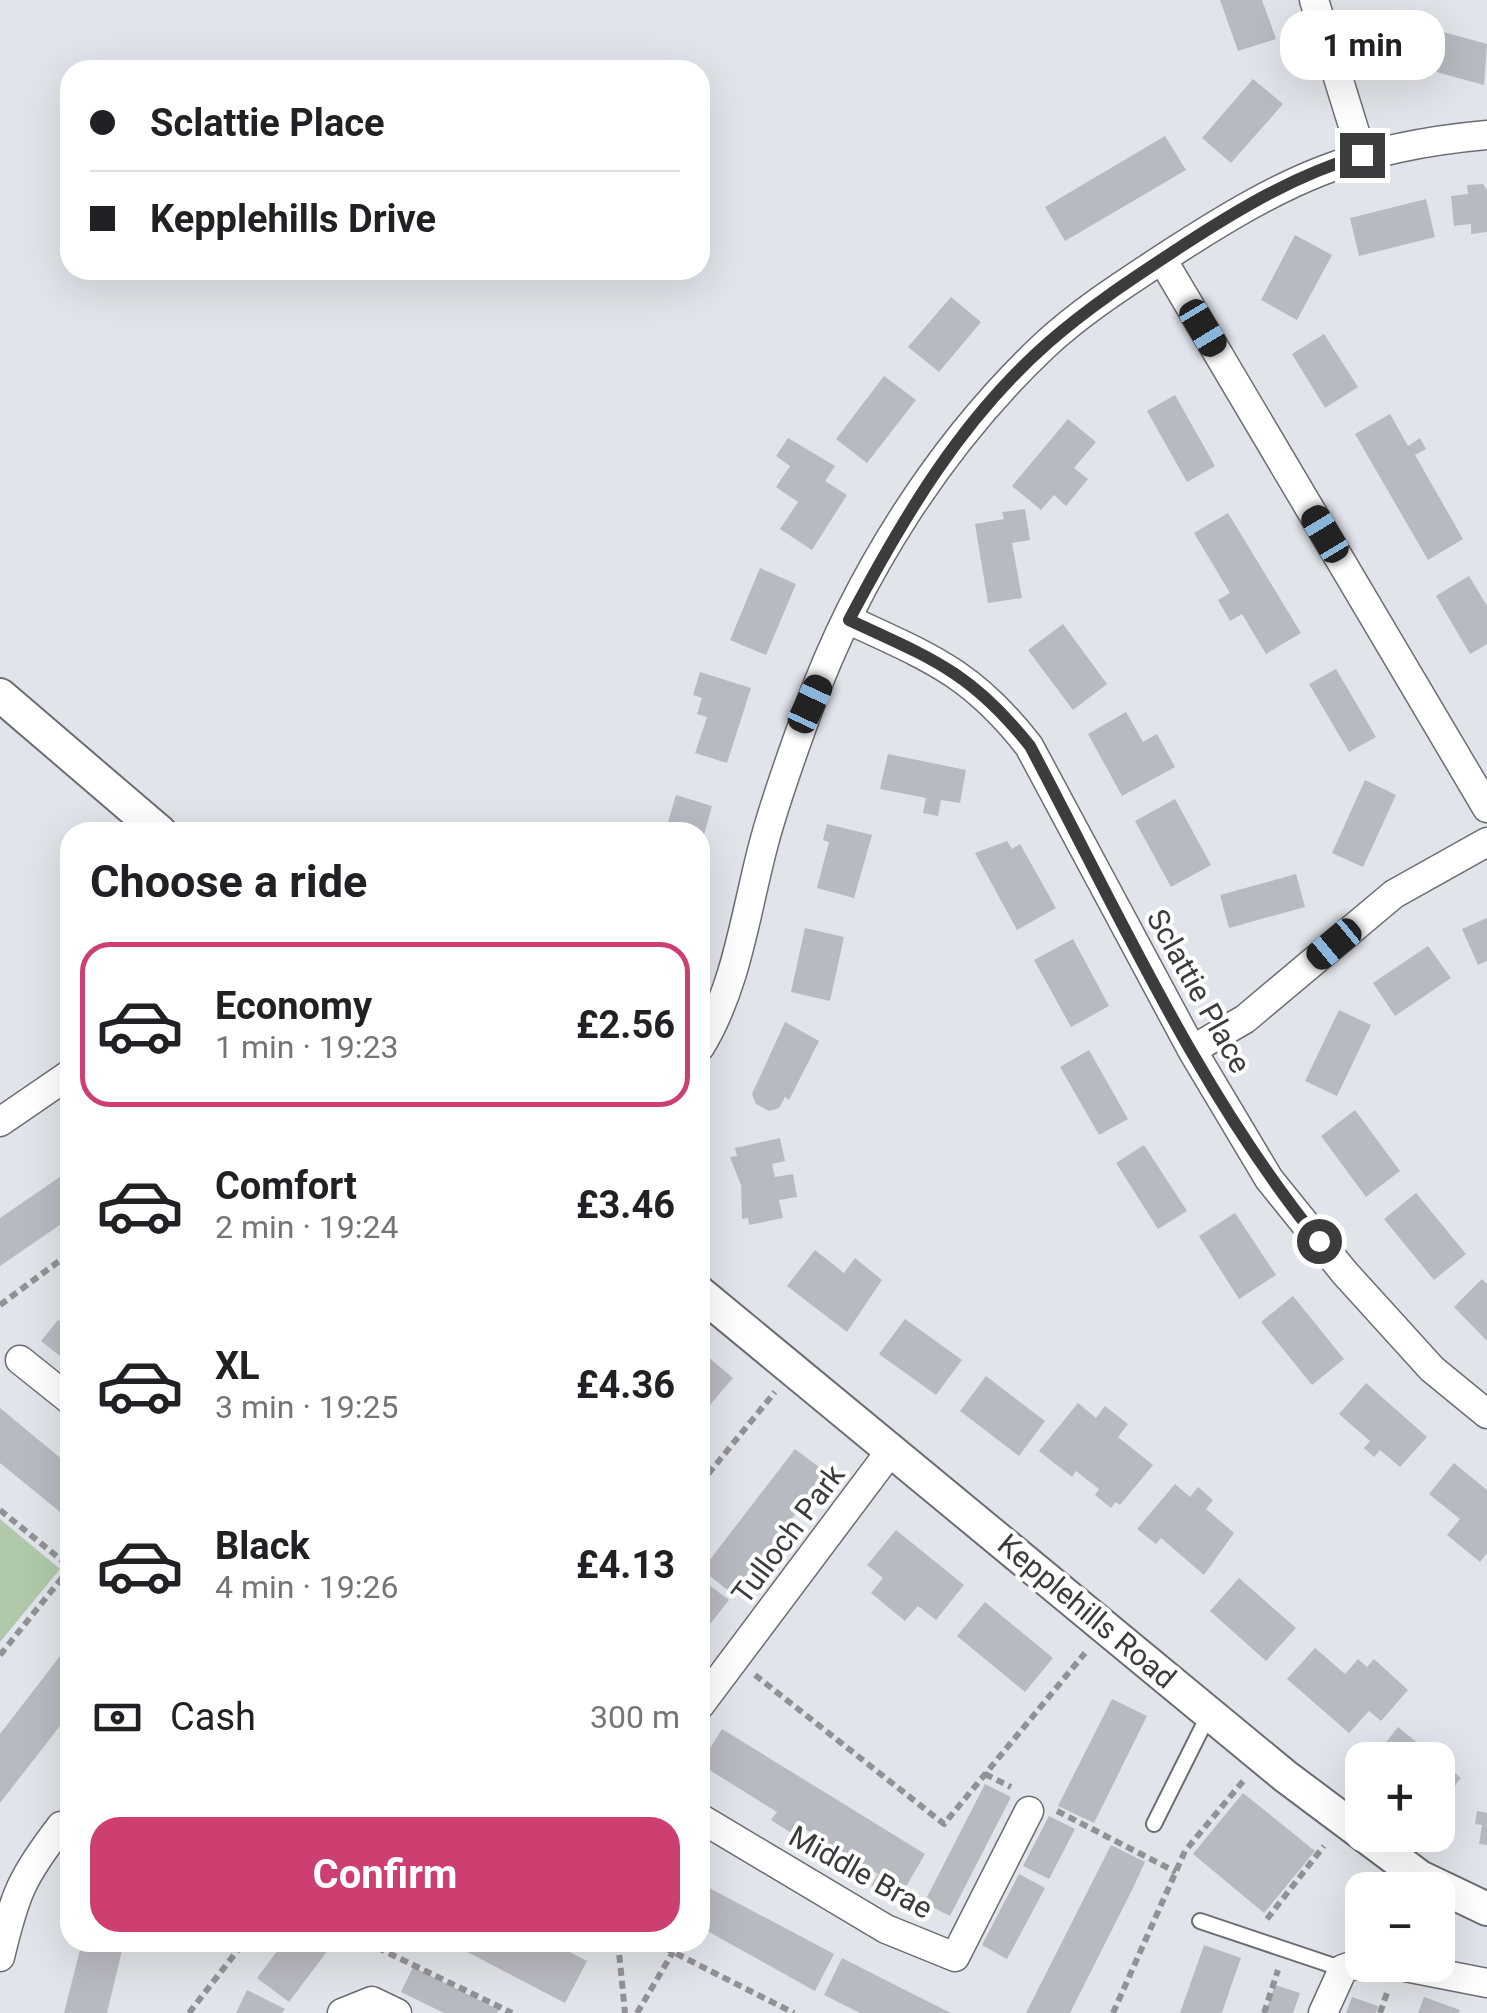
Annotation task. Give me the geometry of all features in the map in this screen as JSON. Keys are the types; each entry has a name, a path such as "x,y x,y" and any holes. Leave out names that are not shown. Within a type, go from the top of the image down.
{"street":[{"path":"1314,0 1362,155"},
{"path":"710,1024 732,972 766,837 800,732 849,620 922,491 1004,385 1076,319 1269,192 1362,155 1487,136"},
{"path":"1162,259 1487,808"},
{"name":"Sclattie Place","path":"849,620 949,666 996,703 1030,746 1192,1050 1269,1179 1432,1369 1487,1414"},
{"path":"0,695 148,822"},
{"path":"1192,1050 1244,1019 1394,894 1487,842"},
{"path":"0,1122 60,1081"},
{"name":"Kepplehills Road","path":"710,1301 1263,1757 1420,1877 1487,1910"},
{"path":"20,1360 60,1392"},
{"name":"Tulloch Park","path":"710,1692 892,1449"},
{"name":"Middle Brae","path":"710,1824 886,1929 955,1956 1033,1803"},
{"path":"0,1957 16,1889 60,1826"},
{"path":"1455,1977 1487,1984"},
{"path":"1323,2013 1345,1979"},
{"path":"342,2013 372,2001 397,2013"}],"lane":[{"path":"1154,1824 1210,1713"},
{"path":"1200,1922 1285,1950 1345,1964"}],"path":[{"path":"0,1305 60,1260"},
{"path":"710,1472 794,1370"},
{"path":"0,1510 60,1560"},
{"path":"0,1655 60,1580"},
{"path":"735,1658 944,1824 1106,1627"},
{"path":"1114,2013 1185,1851 1263,1757"},
{"path":"985,1774 1033,1803 1176,1872"},
{"path":"1252,1938 1305,1870"},
{"path":"1264,2013 1285,1950"},
{"path":"190,2013 236,1952"},
{"path":"386,1952 507,2012"},
{"path":"619,1952 624,2013"},
{"path":"637,2013 673,1952 794,2013"}],"green space":[{"path":"0,1519 60,1569 0,1642"}],"building":[{"path":"1220,0 1262,0 1276,39 1238,51"},
{"path":"1418,25 1487,44 1484,85 1407,64"},
{"path":"1253,79 1283,104 1231,163 1202,138"},
{"path":"1165,136 1186,170 1065,241 1045,207"},
{"path":"1483,184 1487,190 1487,232 1471,234 1471,224 1454,226 1451,196 1468,194 1467,185"},
{"path":"1426,199 1435,237 1359,256 1350,218"},
{"path":"1295,235 1332,255 1297,320 1261,300"},
{"path":"951,297 981,322 939,372 908,347"},
{"path":"1324,334 1358,387 1325,408 1292,354"},
{"path":"884,376 916,400 867,463 836,439"},
{"path":"1175,395 1215,466 1187,482 1147,411"},
{"path":"1390,414 1408,446 1420,438 1426,449 1415,455 1463,539 1428,560 1355,434"},
{"path":"1068,419 1096,442 1074,468 1088,479 1066,506 1054,495 1041,510 1012,486"},
{"path":"788,438 835,466 825,481 847,495 812,550 780,529 798,502 776,487 790,466 776,456"},
{"path":"1025,509 1030,540 1012,543 1022,598 988,603 975,524 1004,519 1002,512"},
{"path":"1228,513 1301,633 1266,654 1242,614 1230,621 1218,600 1230,593 1194,533"},
{"path":"760,568 796,584 766,655 730,640"},
{"path":"1469,576 1487,606 1487,644 1470,654 1436,596"},
{"path":"1063,624 1107,684 1073,710 1028,650"},
{"path":"1336,669 1376,737 1349,752 1309,684"},
{"path":"700,672 751,688 727,763 695,753 707,717 697,714 702,698 693,695"},
{"path":"1126,712 1143,742 1157,734 1175,767 1122,796 1088,734"},
{"path":"888,754 966,770 960,803 941,800 938,816 923,813 926,798 880,789"},
{"path":"1365,780 1396,795 1363,867 1332,853"},
{"path":"676,795 712,806 708,822 668,822"},
{"path":"1175,799 1211,865 1171,887 1135,821"},
{"path":"827,824 872,835 854,898 817,888 829,842 823,840"},
{"path":"1007,841 1012,849 1020,844 1056,908 1017,930 975,853"},
{"path":"1296,874 1305,907 1229,928 1220,895"},
{"path":"1487,918 1487,961 1478,965 1462,929"},
{"path":"805,928 844,937 830,1001 791,992"},
{"path":"1073,939 1109,1006 1071,1027 1034,960"},
{"path":"1428,946 1451,978 1395,1016 1373,983"},
{"path":"1339,1010 1371,1025 1337,1096 1305,1081"},
{"path":"785,1022 819,1041 789,1100 785,1097 779,1108 769,1111 756,1104 752,1094"},
{"path":"1089,1050 1128,1119 1099,1135 1060,1067"},
{"path":"1355,1110 1400,1171 1366,1197 1321,1136"},
{"path":"780,1138 785,1161 772,1164 775,1177 793,1174 797,1197 779,1200 783,1218 749,1225 748,1218 742,1219 741,1185 730,1157 737,1156 735,1148"},
{"path":"1144,1145 1187,1211 1158,1229 1116,1163"},
{"path":"60,1177 60,1225 0,1266 0,1218"},
{"path":"1416,1193 1466,1254 1434,1280 1384,1219"},
{"path":"1235,1213 1276,1275 1239,1299 1199,1236"},
{"path":"815,1250 844,1273 855,1258 882,1280 847,1332 787,1286"},
{"path":"1482,1279 1487,1284 1487,1341 1454,1307"},
{"path":"1293,1296 1344,1359 1312,1385 1261,1322"},
{"path":"905,1319 962,1360 936,1395 879,1354"},
{"path":"58,1320 60,1322 60,1356 41,1341"},
{"path":"710,1358 733,1378 710,1405"},
{"path":"986,1376 1045,1421 1019,1456 960,1411"},
{"path":"1366,1383 1427,1437 1400,1467 1380,1450 1374,1457 1364,1448 1370,1441 1339,1414"},
{"path":"1078,1403 1096,1418 1105,1406 1128,1424 1118,1437 1153,1465 1120,1505 1116,1502 1111,1508 1095,1495 1099,1489 1076,1471 1072,1477 1039,1451"},
{"path":"0,1408 60,1458 60,1512 0,1463"},
{"path":"795,1449 827,1473 733,1594 710,1576 710,1560"},
{"path":"1454,1463 1487,1490 1487,1553 1480,1562 1447,1535 1460,1519 1429,1494"},
{"path":"1175,1484 1190,1497 1198,1487 1213,1500 1206,1509 1234,1533 1204,1575 1161,1538 1156,1544 1137,1529"},
{"path":"896,1530 964,1585 936,1620 918,1606 905,1621 871,1593 883,1578 867,1565"},
{"path":"1239,1578 1296,1628 1266,1661 1210,1611"},
{"path":"710,1586 729,1600 710,1624"},
{"path":"985,1602 1053,1658 1025,1692 957,1636"},
{"path":"1315,1648 1345,1674 1358,1659 1367,1667 1374,1659 1408,1690 1381,1721 1369,1711 1349,1733 1287,1679"},
{"path":"60,1656 60,1726 0,1803 0,1734"},
{"path":"1112,1699 1147,1716 1094,1823 1058,1806"},
{"path":"1398,1727 1417,1742 1386,1742"},
{"path":"722,1729 925,1854 904,1890 891,1882 884,1894 871,1886 878,1874 802,1827 796,1836 771,1820 777,1812 710,1770 710,1748"},
{"path":"985,1784 1011,1797 950,1916 924,1903"},
{"path":"1243,1793 1315,1851 1264,1913 1193,1854"},
{"path":"1477,1811 1487,1813 1487,1845 1479,1844 1482,1825 1475,1824"},
{"path":"1049,1816 1075,1829 1049,1879 1023,1866"},
{"path":"1111,1845 1145,1862 1070,2013 1026,2013"},
{"path":"1019,1874 1045,1888 1007,1959 982,1945"},
{"path":"710,1888 834,1954 815,1991 710,1933"},
{"path":"1204,1945 1241,1958 1222,2013 1180,2013"},
{"path":"79,1952 122,1952 107,2013 64,2013"},
{"path":"276,1952 326,1952 289,2002 257,1978"},
{"path":"467,1952 570,1952 587,1961 565,2003"},
{"path":"842,1958 951,2013 860,2013 824,1995"},
{"path":"413,1967 499,2010 444,2013 401,1992"},
{"path":"1275,1985 1300,1993 1293,2013 1265,2013"},
{"path":"247,1990 285,2009 282,2013 236,2013"},
{"path":"1352,1997 1378,2006 1376,2013 1346,2013"},
{"path":"1424,1997 1460,2010 1459,2013 1418,2013"}],"route":[{"path":"1319,1241 1269,1179 1192,1050 1030,746 996,703 949,666 849,620 892,540 960,437 1004,385 1048,342 1105,296 1254,200 1300,176 1362,155"}]}
